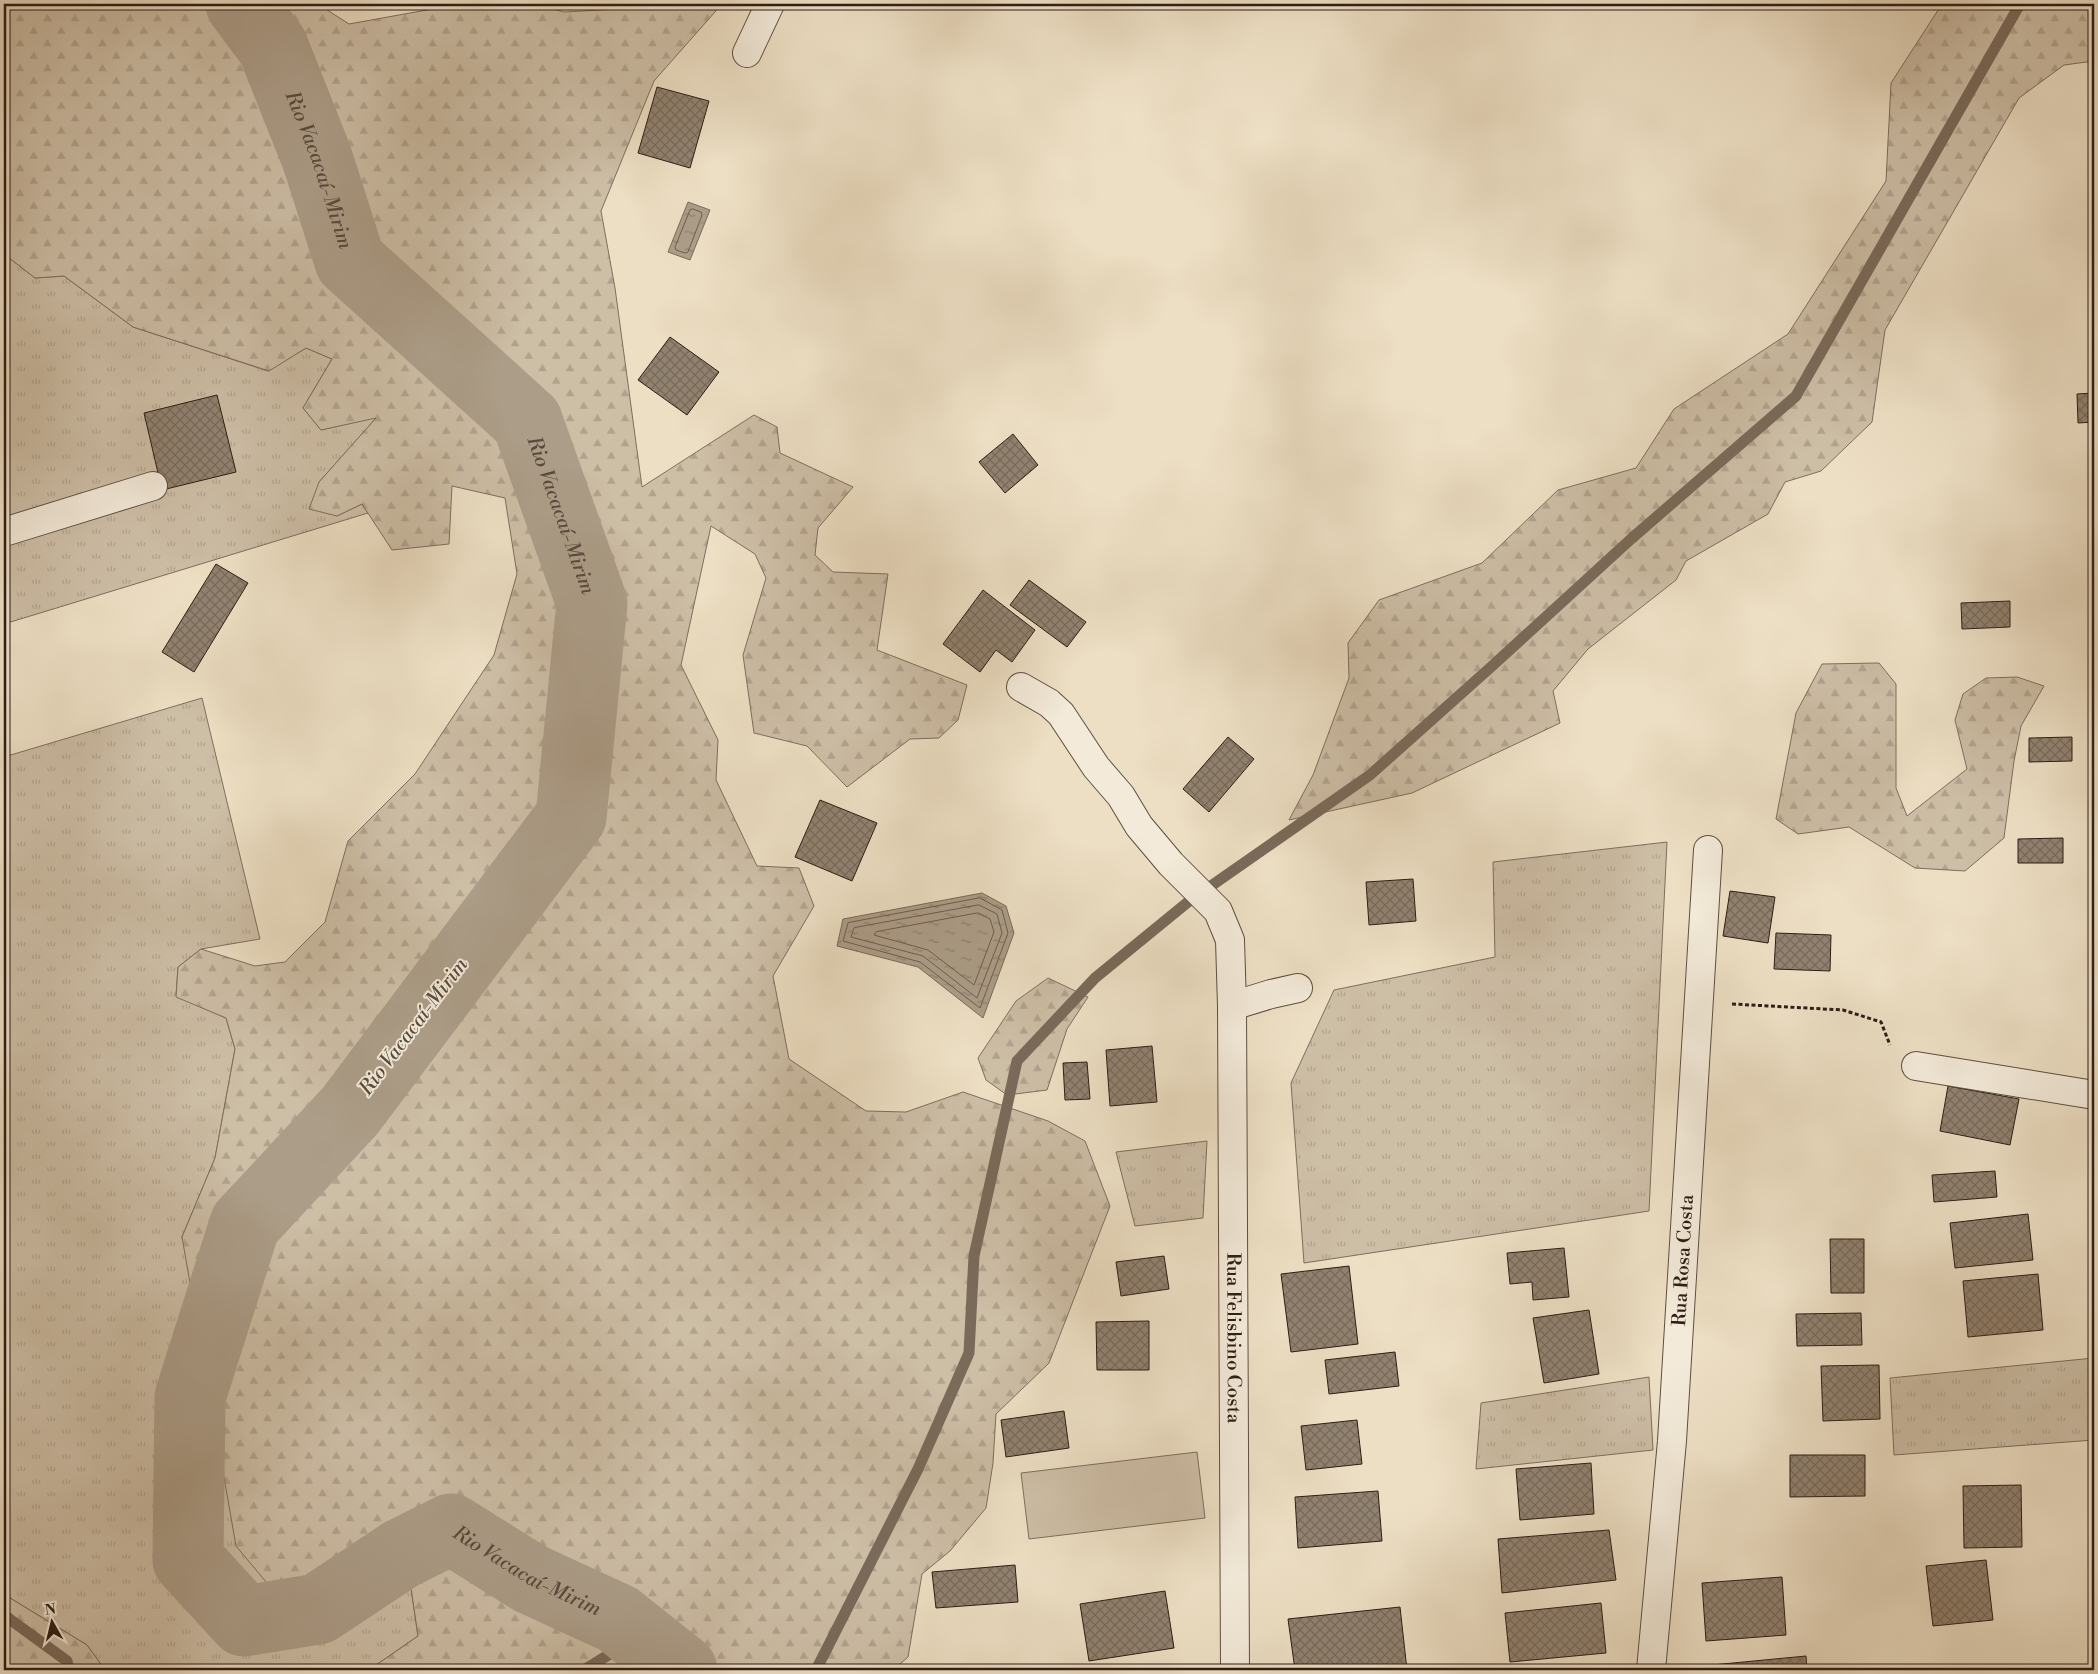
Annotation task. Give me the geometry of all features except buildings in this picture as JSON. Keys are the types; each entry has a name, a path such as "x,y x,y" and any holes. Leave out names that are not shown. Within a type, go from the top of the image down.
{"street":[{"path":"747,53 770,4"},
{"path":"4,532 153,486"},
{"name":"Rua Felisbino Costa","path":"1021,687 1048,702 1061,714 1096,767 1121,796 1140,826 1171,864 1218,911 1230,940 1232,1006 1235,1670"},
{"name":"Rua Rosa Costa","path":"1651,1670 1672,1441 1708,850"},
{"path":"1232,1006 1298,988"},
{"path":"1916,1066 2094,1095"}],"path":[{"path":"1698,1002 1843,1010 1881,1022 1893,1054 1916,1066"}],"green space":[{"path":"4,4 318,4 349,24 460,4 535,4 564,12 618,9 622,4 722,4 654,81 601,211 615,288 642,487 754,415 777,427 780,453 853,487 818,528 815,555 833,572 888,574 877,650 967,685 958,720 939,738 910,739 847,787 807,746 754,733 743,655 766,578 755,554 711,526 681,665 718,740 716,780 757,866 799,868 814,906 773,976 789,1059 866,1111 906,1112 963,1092 1048,1121 1085,1141 1110,1206 1049,1363 996,1414 993,1463 986,1508 950,1551 922,1574 908,1657 893,1670 369,1670 418,1636 410,1581 302,1625 236,1546 182,1237 215,1158 235,1049 226,1018 176,997 178,967 201,949 255,966 285,962 325,922 348,841 415,774 494,655 517,574 505,498 452,486 449,544 392,550 362,504 337,516 309,509 319,482 376,418 321,430 303,408 332,359 306,348 269,371 133,327 64,276 35,278 4,254"},
{"path":"1942,4 2094,4 2094,61 2064,65 2019,98 1885,330 1872,422 1821,471 1785,482 1768,514 1686,561 1676,580 1588,649 1553,691 1560,723 1412,793 1289,820 1313,775 1349,678 1348,643 1379,600 1482,563 1558,490 1636,468 1674,409 1788,334 1886,181 1891,83"},
{"path":"4,254 35,278 64,276 133,327 268,371 306,348 332,359 303,408 321,430 377,417 319,482 337,516 362,504 368,513 4,624"},
{"path":"1879,663 1896,684 1896,788 1907,816 1967,769 1955,720 1963,694 1986,678 2017,677 2044,686 2021,726 2014,761 2004,838 1965,871 1915,868 1849,827 1798,834 1776,819 1796,713 1822,664"},
{"path":"202,698 260,939 201,949 178,967 176,996 226,1018 235,1049 215,1158 182,1237 302,1625 410,1581 418,1636 369,1670 105,1670 87,1645 10,1598 4,1583 4,757"},
{"path":"1667,842 1649,1211 1304,1263 1291,1083 1334,990 1495,957 1493,862"},
{"path":"1048,978 1088,997 1067,1029 1047,1090 1007,1095 986,1080 978,1058 1016,1001"},
{"path":"1207,1141 1203,1218 1135,1226 1116,1152"},
{"path":"2094,1358 2094,1440 1894,1455 1890,1378"},
{"path":"1649,1377 1653,1450 1476,1469 1481,1403"},
{"path":"1197,1452 1205,1518 1029,1539 1021,1473"},
{"path":"4,1583 10,1598 87,1645 105,1670 4,1670"}],"water":[{"path":"688,202 710,210 690,260 668,252"},
{"path":"982,893 1006,906 1014,933 983,1018 918,967 837,946 843,919"}],"waterway":[{"name":"Rio Vacacaí-Mirim","path":"241,4 273,47 317,158 350,261 527,421 592,603 571,817 350,1111 245,1224 190,1397 188,1560 244,1621 318,1609 401,1554 451,1529 531,1579 618,1619 682,1670"},
{"path":"816,1670 918,1469 969,1353 974,1256 1017,1061 1095,978 1188,902 1370,775 1631,539 1796,396 2020,4"},
{"path":"4,1615 67,1661 69,1670"},
{"path":"584,1670 639,1636"}]}
